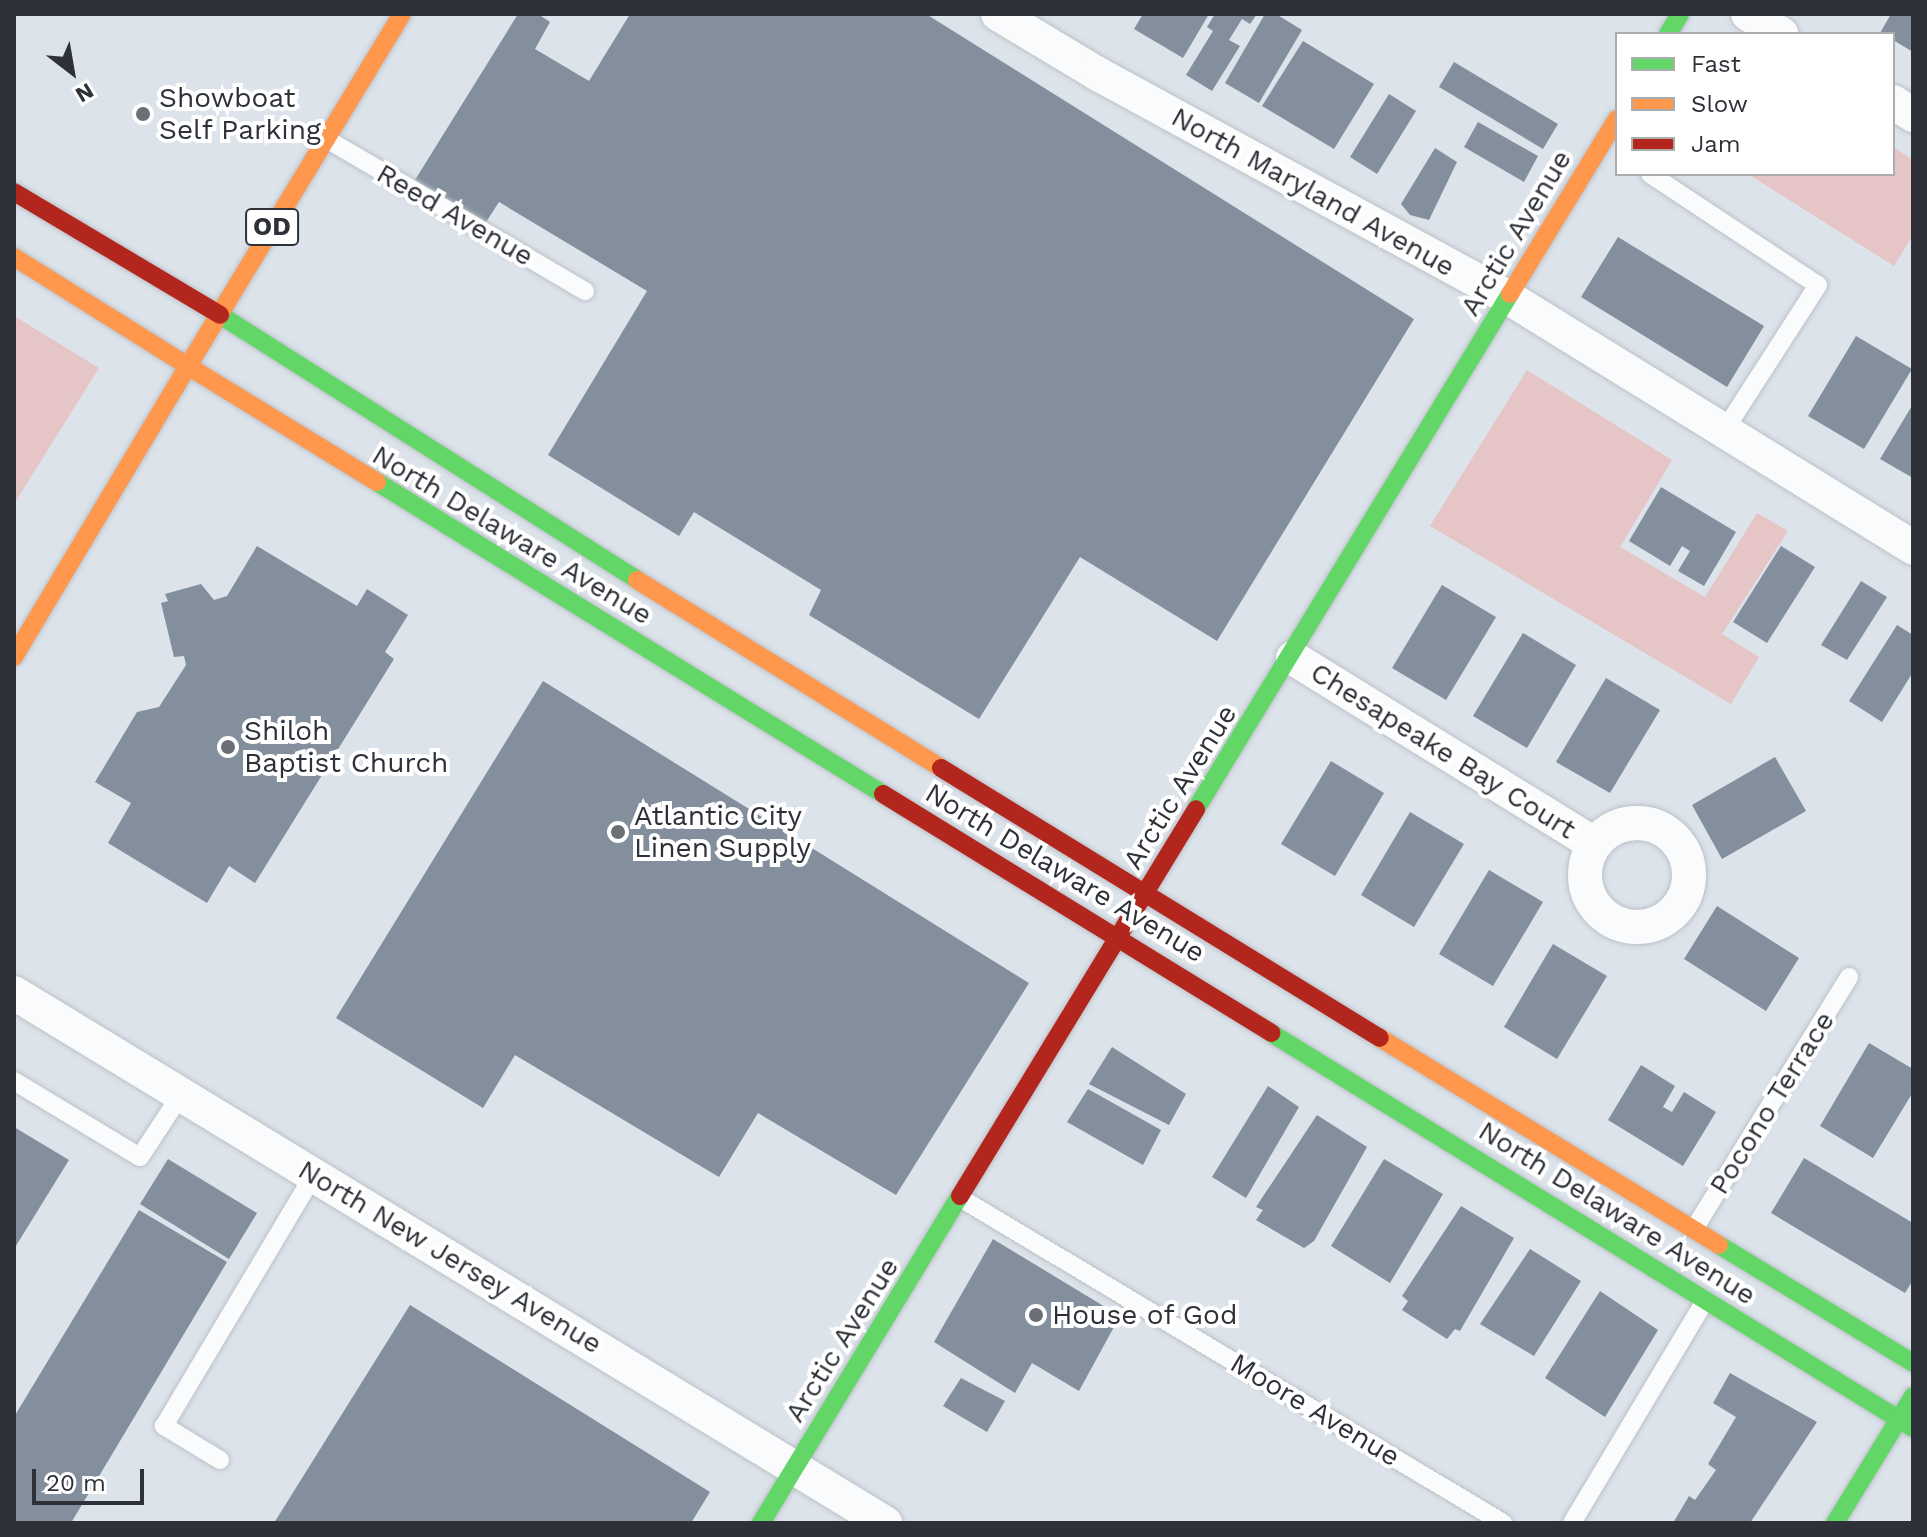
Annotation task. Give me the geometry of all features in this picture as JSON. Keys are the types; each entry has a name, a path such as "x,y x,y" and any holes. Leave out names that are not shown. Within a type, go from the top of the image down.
{"main road":[{"name":"OD","path":"14,657 402,14"},
{"path":"1669,32 1680,14"},
{"name":"Arctic Avenue","path":"761,1523 1293,658 1509,298 1610,147 1615,127"},
{"name":"North Delaware Avenue","path":"14,192 220,315 432,453 1913,1363"},
{"name":"North Delaware Avenue","path":"14,257 1906,1424"},
{"path":"1835,1523 1906,1424 1913,1396"}],"street":[{"name":"North Maryland Avenue","path":"998,14 1098,74 1509,298 1913,548"},
{"path":"1748,14 1778,32"},
{"path":"1895,103 1913,115"},
{"name":"Chesapeake Bay Court","path":"1293,658 1594,844"},
{"name":"North New Jersey Avenue","path":"14,993 885,1523"}],"lane":[{"name":"Reed Avenue","path":"325,138 585,291"},
{"path":"1653,176 1818,285 1724,431"},
{"name":"Pocono Terrace","path":"1694,1229 1849,977"},
{"path":"14,1081 140,1157 182,1093"},
{"path":"220,1460 164,1426 314,1174"},
{"name":"Moore Avenue","path":"962,1199 1503,1523"},
{"path":"1572,1523 1705,1301"}],"shaded area":[{"path":"1895,148 1913,160 1913,235 1894,266 1751,176 1895,176"},
{"path":"14,316 99,368 14,504"},
{"path":"1527,370 1672,460 1620,547 1705,597 1757,513 1788,531 1722,634 1759,657 1731,704 1430,526"}],"building":[{"path":"518,14 538,14 550,22 535,49 589,81 630,14 926,14 1414,319 1217,641 1080,557 979,719 809,615 821,590 694,512 679,536 548,455 647,291 499,202 486,222 415,180"},
{"path":"1143,14 1209,14 1183,58 1134,29"},
{"path":"1215,14 1257,14 1250,24 1242,19 1229,40 1240,46 1212,91 1186,75 1213,31 1207,27"},
{"path":"1265,14 1276,14 1302,30 1259,103 1225,83"},
{"path":"1891,14 1913,14 1913,52 1895,41 1895,32 1881,32"},
{"path":"1303,41 1374,84 1334,149 1262,106"},
{"path":"1454,62 1558,124 1543,149 1439,87"},
{"path":"1389,94 1416,111 1377,174 1350,157"},
{"path":"1478,122 1538,156 1524,182 1464,147"},
{"path":"1435,148 1457,162 1429,220 1410,215 1401,204"},
{"path":"1618,237 1764,326 1727,387 1581,297"},
{"path":"1856,336 1912,369 1864,449 1808,416"},
{"path":"1913,404 1913,478 1880,459"},
{"path":"1661,487 1736,532 1704,586 1678,571 1690,551 1682,546 1670,566 1629,541"},
{"name":"Shiloh Baptist Church","path":"257,546 357,606 367,589 408,615 385,652 394,659 255,883 229,866 207,903 108,843 131,803 95,782 137,712 159,707 186,665 184,656 174,657 161,603 168,601 165,594 201,584 214,600 227,596"},
{"path":"1781,546 1815,567 1767,643 1733,622"},
{"path":"1861,581 1887,597 1847,660 1821,645"},
{"path":"1442,585 1496,617 1446,700 1392,668"},
{"path":"1897,625 1913,635 1913,672 1882,722 1849,701"},
{"path":"1523,633 1576,665 1527,748 1473,716"},
{"path":"1606,678 1660,710 1610,793 1556,762"},
{"name":"Atlantic City Linen Supply","path":"543,681 1029,983 896,1195 758,1113 719,1177 515,1055 483,1108 336,1018"},
{"path":"1775,757 1806,811 1722,859 1692,805"},
{"path":"1331,761 1384,793 1335,876 1281,844"},
{"path":"1410,812 1464,844 1414,927 1361,895"},
{"path":"1489,870 1543,902 1493,986 1439,954"},
{"path":"1717,906 1799,958 1766,1011 1684,959"},
{"path":"1553,944 1607,976 1557,1059 1504,1027"},
{"path":"1869,1043 1913,1069 1913,1092 1873,1158 1820,1126"},
{"path":"1112,1047 1186,1094 1169,1125 1089,1084"},
{"path":"1641,1065 1675,1086 1663,1107 1672,1112 1684,1092 1716,1112 1683,1166 1608,1120"},
{"path":"1268,1086 1299,1107 1246,1198 1212,1177"},
{"path":"1088,1089 1161,1130 1143,1165 1067,1122"},
{"path":"1317,1115 1367,1147 1314,1241 1304,1248 1256,1220 1263,1210 1256,1207"},
{"path":"14,1127 69,1160 14,1249"},
{"path":"1804,1158 1913,1223 1913,1280 1905,1293 1771,1213"},
{"path":"168,1159 257,1213 229,1259 140,1204"},
{"path":"1384,1159 1443,1194 1390,1283 1331,1246"},
{"path":"1461,1206 1514,1238 1460,1331 1455,1329 1447,1339 1402,1310 1408,1301 1402,1296"},
{"path":"139,1210 227,1262 71,1523 14,1523 14,1417"},
{"name":"House of God","path":"993,1239 1120,1316 1079,1391 1032,1363 1015,1393 934,1342"},
{"path":"1530,1249 1581,1281 1534,1356 1480,1324"},
{"path":"1600,1291 1658,1330 1605,1417 1545,1378"},
{"path":"410,1305 710,1492 691,1523 274,1523"},
{"path":"1730,1373 1817,1422 1750,1523 1673,1523 1689,1496 1695,1500 1716,1470 1708,1464 1736,1417 1713,1403"},
{"path":"961,1378 1005,1401 987,1432 943,1406"}],"traffic: fast":[{"path":"1669,32 1680,14"},
{"path":"1196,809 1510,294"},
{"path":"220,315 637,580"},
{"path":"377,482 883,794"},
{"path":"1271,1033 1913,1428"},
{"path":"761,1523 960,1196"},
{"path":"1719,1245 1913,1363"},
{"path":"1835,1523 1913,1396"}],"traffic: slow":[{"path":"377,482 188,366 402,14"},
{"path":"1510,294 1615,122"},
{"path":"14,257 188,366 14,657"},
{"path":"637,580 941,768"},
{"path":"1380,1038 1719,1245"}],"traffic: jam":[{"path":"14,192 220,315"},
{"path":"941,768 1380,1038"},
{"path":"883,794 1271,1033"},
{"path":"960,1196 1196,809"}],"place":[{"name":"Showboat Self Parking","path":"143,114"},
{"name":"Shiloh Baptist Church","path":"228,747"},
{"name":"Atlantic City Linen Supply","path":"618,832"},
{"name":"House of God","path":"1036,1315"}]}
